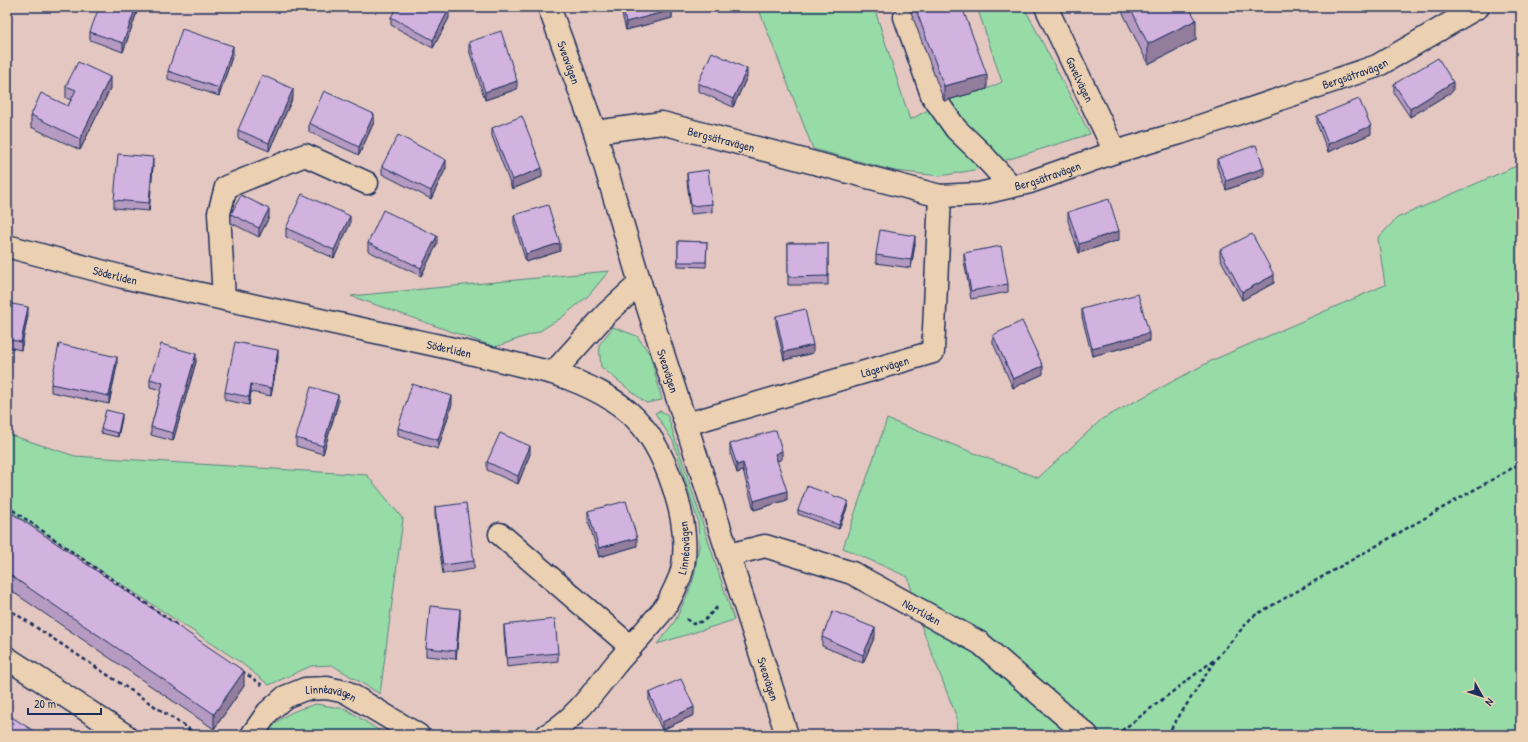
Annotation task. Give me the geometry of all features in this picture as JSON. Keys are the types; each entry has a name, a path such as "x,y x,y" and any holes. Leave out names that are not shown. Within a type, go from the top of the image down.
{"street":[{"name":"Sveavägen","path":"549,7 595,132 640,283 730,555 787,735"},
{"name":"Gavelvägen","path":"1046,7 1115,152"},
{"name":"Bergsätravägen","path":"595,132 662,123 940,196 980,194 1030,182 1115,152 1180,134 1377,66 1478,7"},
{"path":"905,17 932,95 956,129 981,153 1011,186"},
{"path":"224,298 219,213 226,187 305,155 367,183"},
{"name":"Lägervägen","path":"687,424 933,352 940,196"},
{"name":"Söderliden","path":"7,246 123,277 450,348 553,373"},
{"path":"553,373 609,311 640,283"},
{"name":"Linnéavägen","path":"553,373 583,383 609,396 627,409 647,430 658,447 675,492 682,519 684,547 680,575 667,605 558,732"},
{"path":"500,534 631,647"},
{"name":"Norrliden","path":"730,555 765,546 852,573 980,643 1087,735"},
{"path":"7,658 125,735"},
{"name":"Linnéavägen","path":"252,735 268,712 282,699 305,689 327,688 346,692 418,735"}],"path":[{"path":"1167,735 1216,659 1252,617 1521,463"},
{"path":"7,506 180,627"},
{"path":"667,605 694,624 704,621 714,613 725,598 741,591"},
{"path":"7,608 198,735"},
{"path":"1116,735 1216,659"},
{"path":"238,668 282,699"}],"green space":[{"path":"758,7 874,7 910,120 944,101 987,89 1002,82 977,7 1024,7 1090,134 974,170 940,176 895,171 813,149"},
{"path":"1521,164 1521,735 956,735 957,718 922,628 908,577 843,548 887,419 1038,478 1102,419 1213,360 1385,285 1378,238 1397,218"},
{"path":"609,271 588,296 561,318 538,332 495,347 351,296"},
{"path":"613,327 637,336 650,354 662,400 646,403 601,367 599,345"},
{"path":"660,411 667,414 734,620 657,644 675,621 689,591 694,577 699,545 698,521 673,441 655,413"},
{"path":"7,434 75,456 367,475 403,519 380,694 332,665 311,666 269,685 240,662 7,509"},
{"path":"316,704 346,709 386,735 265,735 282,718 300,709"}],"building":[{"path":"99,7 136,7 123,43 90,32"},
{"path":"397,7 445,7 449,9 433,40 391,17"},
{"path":"622,7 672,7 672,10 626,22"},
{"path":"915,7 962,7 987,75 944,86"},
{"path":"1130,7 1189,7 1196,20 1148,44"},
{"path":"182,29 233,46 219,88 168,71"},
{"path":"501,31 517,81 485,92 469,42"},
{"path":"712,52 747,69 733,99 698,83"},
{"path":"1438,58 1453,82 1410,109 1394,84"},
{"path":"78,62 110,77 80,139 31,115 41,93 68,106 76,90 66,86"},
{"path":"262,75 293,89 269,143 238,130"},
{"path":"324,91 374,114 359,147 309,123"},
{"path":"1359,99 1371,126 1328,144 1317,116"},
{"path":"522,116 542,168 512,180 492,128"},
{"path":"398,135 446,160 431,191 382,166"},
{"path":"1256,145 1264,168 1226,181 1217,159"},
{"path":"118,154 153,157 149,203 114,200"},
{"path":"708,170 712,204 691,206 687,173"},
{"path":"302,194 350,216 334,250 286,228"},
{"path":"241,195 269,209 259,228 231,214"},
{"path":"1109,199 1119,231 1079,244 1068,212"},
{"path":"548,205 560,243 526,254 514,215"},
{"path":"383,210 437,236 421,268 368,243"},
{"path":"880,230 915,236 911,260 876,255"},
{"path":"1252,234 1274,275 1242,292 1220,250"},
{"path":"678,241 707,242 706,262 678,262"},
{"path":"788,243 828,243 828,276 788,277"},
{"path":"1001,246 1008,284 971,291 964,253"},
{"path":"1138,294 1149,333 1092,348 1082,309"},
{"path":"7,303 28,307 21,342 7,339"},
{"path":"805,309 813,345 784,352 776,316"},
{"path":"1022,321 1043,366 1013,379 993,335"},
{"path":"235,342 278,350 271,388 251,384 249,397 225,392"},
{"path":"59,344 117,357 109,396 51,384"},
{"path":"161,344 196,354 173,433 151,427 163,383 150,379"},
{"path":"412,384 452,396 438,440 398,428"},
{"path":"311,387 338,395 323,446 296,438"},
{"path":"106,410 122,414 118,433 101,429"},
{"path":"776,430 782,451 775,454 787,491 754,501 743,463 737,465 730,444"},
{"path":"500,433 530,446 518,476 487,462"},
{"path":"807,486 848,501 839,525 798,510"},
{"path":"626,501 637,538 599,548 588,511"},
{"path":"466,503 474,561 443,565 435,507"},
{"path":"13,514 244,671 214,714 7,573 7,524"},
{"path":"430,606 460,609 456,651 426,648"},
{"path":"833,611 875,628 863,655 822,637"},
{"path":"555,619 558,653 507,658 504,625"},
{"path":"681,679 694,707 662,722 649,693"},
{"path":"7,714 40,735 7,735"},
{"path":"323,730 327,735 318,735"}]}
